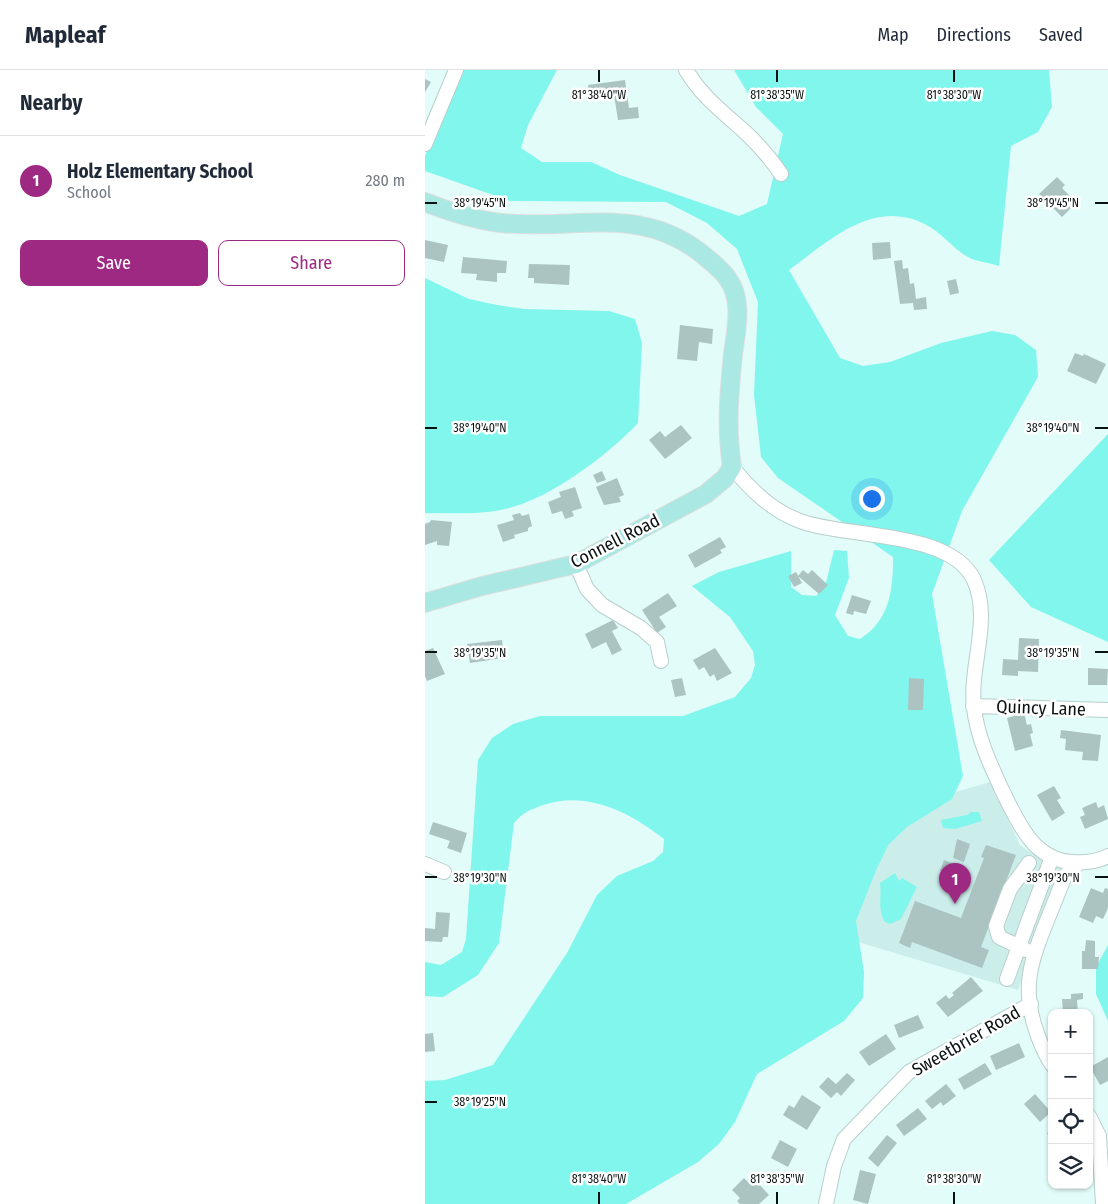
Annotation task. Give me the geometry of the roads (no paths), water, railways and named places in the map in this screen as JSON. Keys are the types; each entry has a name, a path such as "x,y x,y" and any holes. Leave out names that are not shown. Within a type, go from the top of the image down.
{"main road":[{"path":"425,202 459,215 502,223 537,225 615,221 637,224 666,232 701,252 727,274 738,306 728,404 727,435 732,467"},
{"name":"Connell Road","path":"425,603 482,586 576,564 706,494 725,478 732,467"}],"street":[{"path":"425,144 429,125 456,70"},
{"path":"686,70 697,88 718,111 756,143 781,174"},
{"path":"732,467 751,490 778,511 801,521 929,546 950,555 965,568 973,578 980,605 981,622 973,685 973,706 984,750 1021,829 1031,841 1052,857 1061,861 1079,863 1100,860 1108,856"},
{"path":"576,564 587,589 603,605 641,628 657,642 661,661"},
{"name":"Quincy Lane","path":"973,706 1108,710"},
{"path":"1007,979 1052,857"},
{"path":"1029,863 1010,889 996,926 999,937 1036,954"},
{"path":"1048,1058 1031,1004 1028,985 1036,954 1065,876 1079,863"},
{"path":"425,864 444,872"},
{"name":"Sweetbrier Road","path":"826,1204 834,1166 844,1139 909,1072 1031,1004"},
{"path":"1093,1124 1099,1136 1103,1204"}],"place":[{"name":"Holz Elementary School","path":"955,904"}]}
